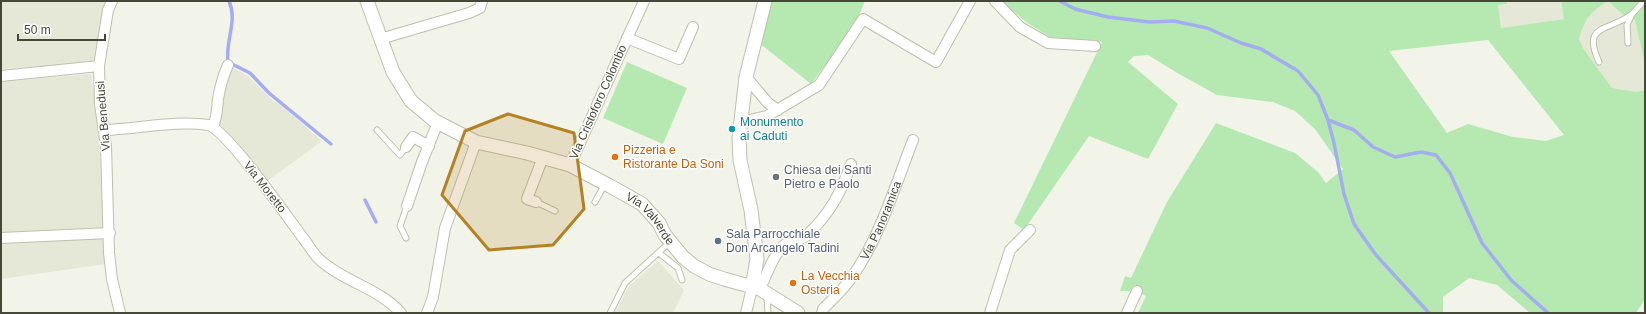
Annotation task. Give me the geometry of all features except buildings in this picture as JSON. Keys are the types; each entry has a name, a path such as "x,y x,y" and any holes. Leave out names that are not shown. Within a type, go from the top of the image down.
{"street":[{"name":"Via Benedusi","path":"112,1 108,10 99,66 100,104 105,130 110,232 109,253 112,279 120,313"},
{"name":"Via Valverde","path":"367,1 393,72 411,101 438,122 476,142 543,157 570,166 605,183 642,204 659,223 665,235 683,257 694,266 708,274 760,290"},
{"path":"380,39 469,13 480,8 482,1"},
{"name":"Via Cristoforo Colombo","path":"570,166 644,1"},
{"path":"760,290 751,210 740,160 739,138 746,77 766,1"},
{"path":"741,122 767,116 819,85 863,19 936,62 970,1"},
{"path":"995,1 1020,27 1048,43 1095,46"},
{"name":"Via Cristoforo Colombo","path":"627,38 679,59 693,27"},
{"path":"105,130 194,124 213,127 216,119 218,98 223,75 228,65"},
{"path":"1,76 99,66"},
{"path":"746,77 768,103 778,110"},
{"path":"407,206 438,122"},
{"name":"Via Moretto","path":"213,127 223,135 250,167 319,260 343,276 370,289 401,313"},
{"path":"406,147 413,137 429,146"},
{"name":"Via Panoramica","path":"822,313 823,309 851,279 859,266 884,215 913,140"},
{"path":"427,313 433,297 445,228 476,142"},
{"path":"536,202 527,199 543,157"},
{"path":"746,313 760,290 770,265 778,253 788,242 804,238 832,208 844,184 851,164"},
{"path":"990,313 1010,250 1030,230"},
{"path":"1,238 110,232"},
{"path":"760,290 798,313"},
{"path":"1127,313 1137,292"}],"lane":[{"path":"1599,62 1593,48 1594,35 1601,28 1623,21 1644,1"},
{"path":"1628,43 1627,25 1632,14"},
{"path":"377,130 400,155 406,147"},
{"path":"595,202 605,183"},
{"path":"536,202 555,211"},
{"path":"406,238 400,226 407,206"},
{"path":"610,313 625,283 671,242"},
{"path":"659,253 678,268 682,280"},
{"path":"760,290 768,313"}],"highlighted area":[{"path":"508,114 574,133 584,209 553,245 489,250 442,195 465,131"}],"shaded area":[{"path":"1,1 106,1 93,63 1,69"},
{"path":"1507,1 1561,1 1564,19 1501,28 1498,5 1507,4"},
{"path":"1608,1 1622,14 1635,20 1645,65 1645,90 1636,92 1612,88 1583,48 1579,39 1584,23 1590,14"},
{"path":"230,66 248,76 271,99 283,107 322,141 266,182 218,122"},
{"path":"91,74 98,121 106,264 1,279 1,82"},
{"path":"658,261 684,290 673,313 615,313 629,286"}],"green space":[{"path":"771,1 865,1 854,27 811,84 759,43"},
{"path":"1001,1 1507,1 1507,4 1498,5 1501,28 1564,19 1561,1 1608,1 1589,16 1579,39 1583,48 1612,88 1636,92 1645,90 1645,299 1636,313 1530,313 1497,285 1469,278 1443,297 1443,313 1138,313 1146,296 1137,291 1120,291 1125,276 1131,278 1167,202 1216,123 1295,153 1318,172 1326,183 1343,169 1315,129 1295,111 1273,102 1217,95 1148,55 1134,56 1128,62 1178,104 1148,159 1089,136 1024,230 1014,223 1102,42 1050,37 1026,22","holes":["1488,40 1564,135 1546,141 1513,137 1468,124 1447,133 1389,51"]},
{"path":"1608,1 1645,1 1645,65 1635,20 1622,14"},
{"path":"627,62 687,88 663,144 603,118"}],"waterway":[{"path":"229,1 232,24 228,46 228,62 250,73 269,93 331,144"},
{"path":"1060,1 1075,9 1108,17 1149,22 1174,21 1207,28 1241,43 1261,49 1298,71 1318,95 1328,120 1354,130 1373,147 1395,157 1421,152 1436,155 1450,173 1482,243 1511,280 1548,313"},
{"path":"1328,120 1344,194 1354,224 1376,255 1429,313"},
{"path":"365,200 376,222"}],"place":[{"name":"Monumento ai Caduti","path":"732,129"},
{"name":"Pizzeria e Ristorante Da Soni","path":"615,157"},
{"name":"Chiesa dei Santi Pietro e Paolo","path":"776,177"},
{"name":"Sala Parrocchiale Don Arcangelo Tadini","path":"718,241"},
{"name":"La Vecchia Osteria","path":"793,283"}]}
